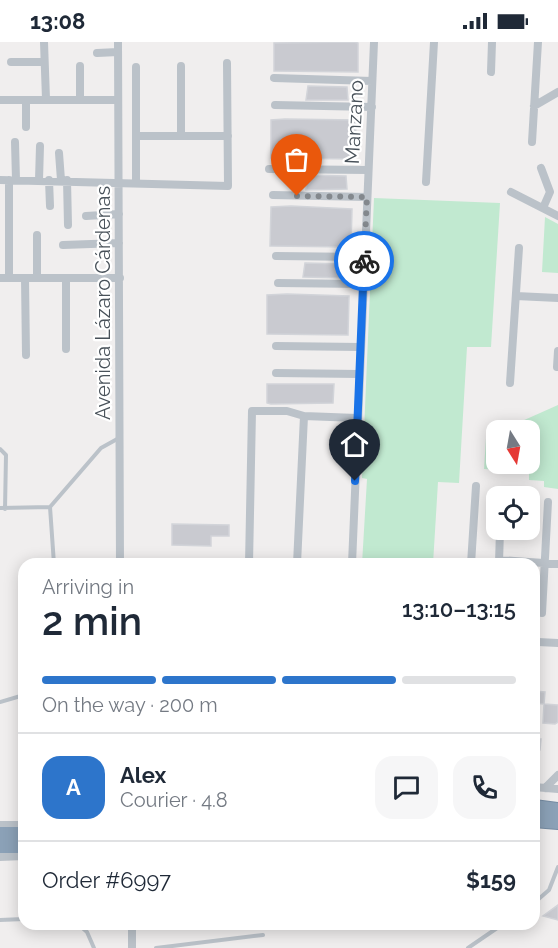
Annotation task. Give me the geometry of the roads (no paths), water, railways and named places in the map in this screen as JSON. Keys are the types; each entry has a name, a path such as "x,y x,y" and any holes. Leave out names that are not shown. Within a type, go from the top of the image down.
{"highway":[{"path":"540,808 558,810"},
{"path":"540,820 558,822"},
{"path":"0,834 18,834"},
{"path":"0,846 18,846"}],"street":[{"path":"44,42 46,99"},
{"name":"Avenida Lázaro Cárdenas","path":"118,42 120,558"},
{"name":"Manzano","path":"352,558 374,42"},
{"path":"426,182 434,42"},
{"path":"491,72 492,42"},
{"path":"532,142 538,42"},
{"path":"97,53 118,52"},
{"path":"10,62 44,62"},
{"path":"8,180 228,186 227,63"},
{"path":"80,66 80,100"},
{"path":"180,66 181,135"},
{"path":"136,67 136,183"},
{"path":"274,78 372,81"},
{"path":"534,106 558,92"},
{"path":"26,99 26,127"},
{"path":"0,100 118,100"},
{"path":"275,105 372,107"},
{"path":"136,136 228,136"},
{"path":"9,278 8,180 15,142"},
{"path":"39,180 40,146"},
{"path":"59,153 68,225"},
{"path":"541,168 550,192 543,208"},
{"path":"269,169 368,170"},
{"path":"49,180 50,206"},
{"path":"511,192 558,216"},
{"path":"273,195 367,197"},
{"path":"86,216 119,214"},
{"path":"37,235 37,278"},
{"path":"63,244 119,243"},
{"path":"510,383 519,248"},
{"path":"276,256 364,257"},
{"path":"0,278 120,278"},
{"path":"25,278 26,355"},
{"path":"66,278 66,349"},
{"path":"278,283 363,284"},
{"path":"516,296 558,298"},
{"path":"276,346 361,347"},
{"path":"557,368 558,351"},
{"path":"276,373 359,374"},
{"path":"249,558 252,411 287,411 304,416 357,418"},
{"path":"297,558 304,416"},
{"path":"471,558 476,486"},
{"path":"542,613 548,502"},
{"path":"499,558 500,540"},
{"path":"540,563 558,564"},
{"path":"540,642 558,643"},
{"path":"545,788 558,775"},
{"path":"540,788 558,789"},
{"path":"0,825 18,825"},
{"path":"0,857 18,856"},
{"path":"132,930 132,948"}],"lane":[{"path":"54,558 50,507 102,448 120,438"},
{"path":"0,448 6,455 2,508 50,507"},
{"path":"0,702 18,697"},
{"path":"540,898 549,890 558,867"},
{"path":"0,920 18,919"},
{"path":"85,930 94,948"},
{"path":"468,948 494,930"},
{"path":"156,948 263,935"}]}
